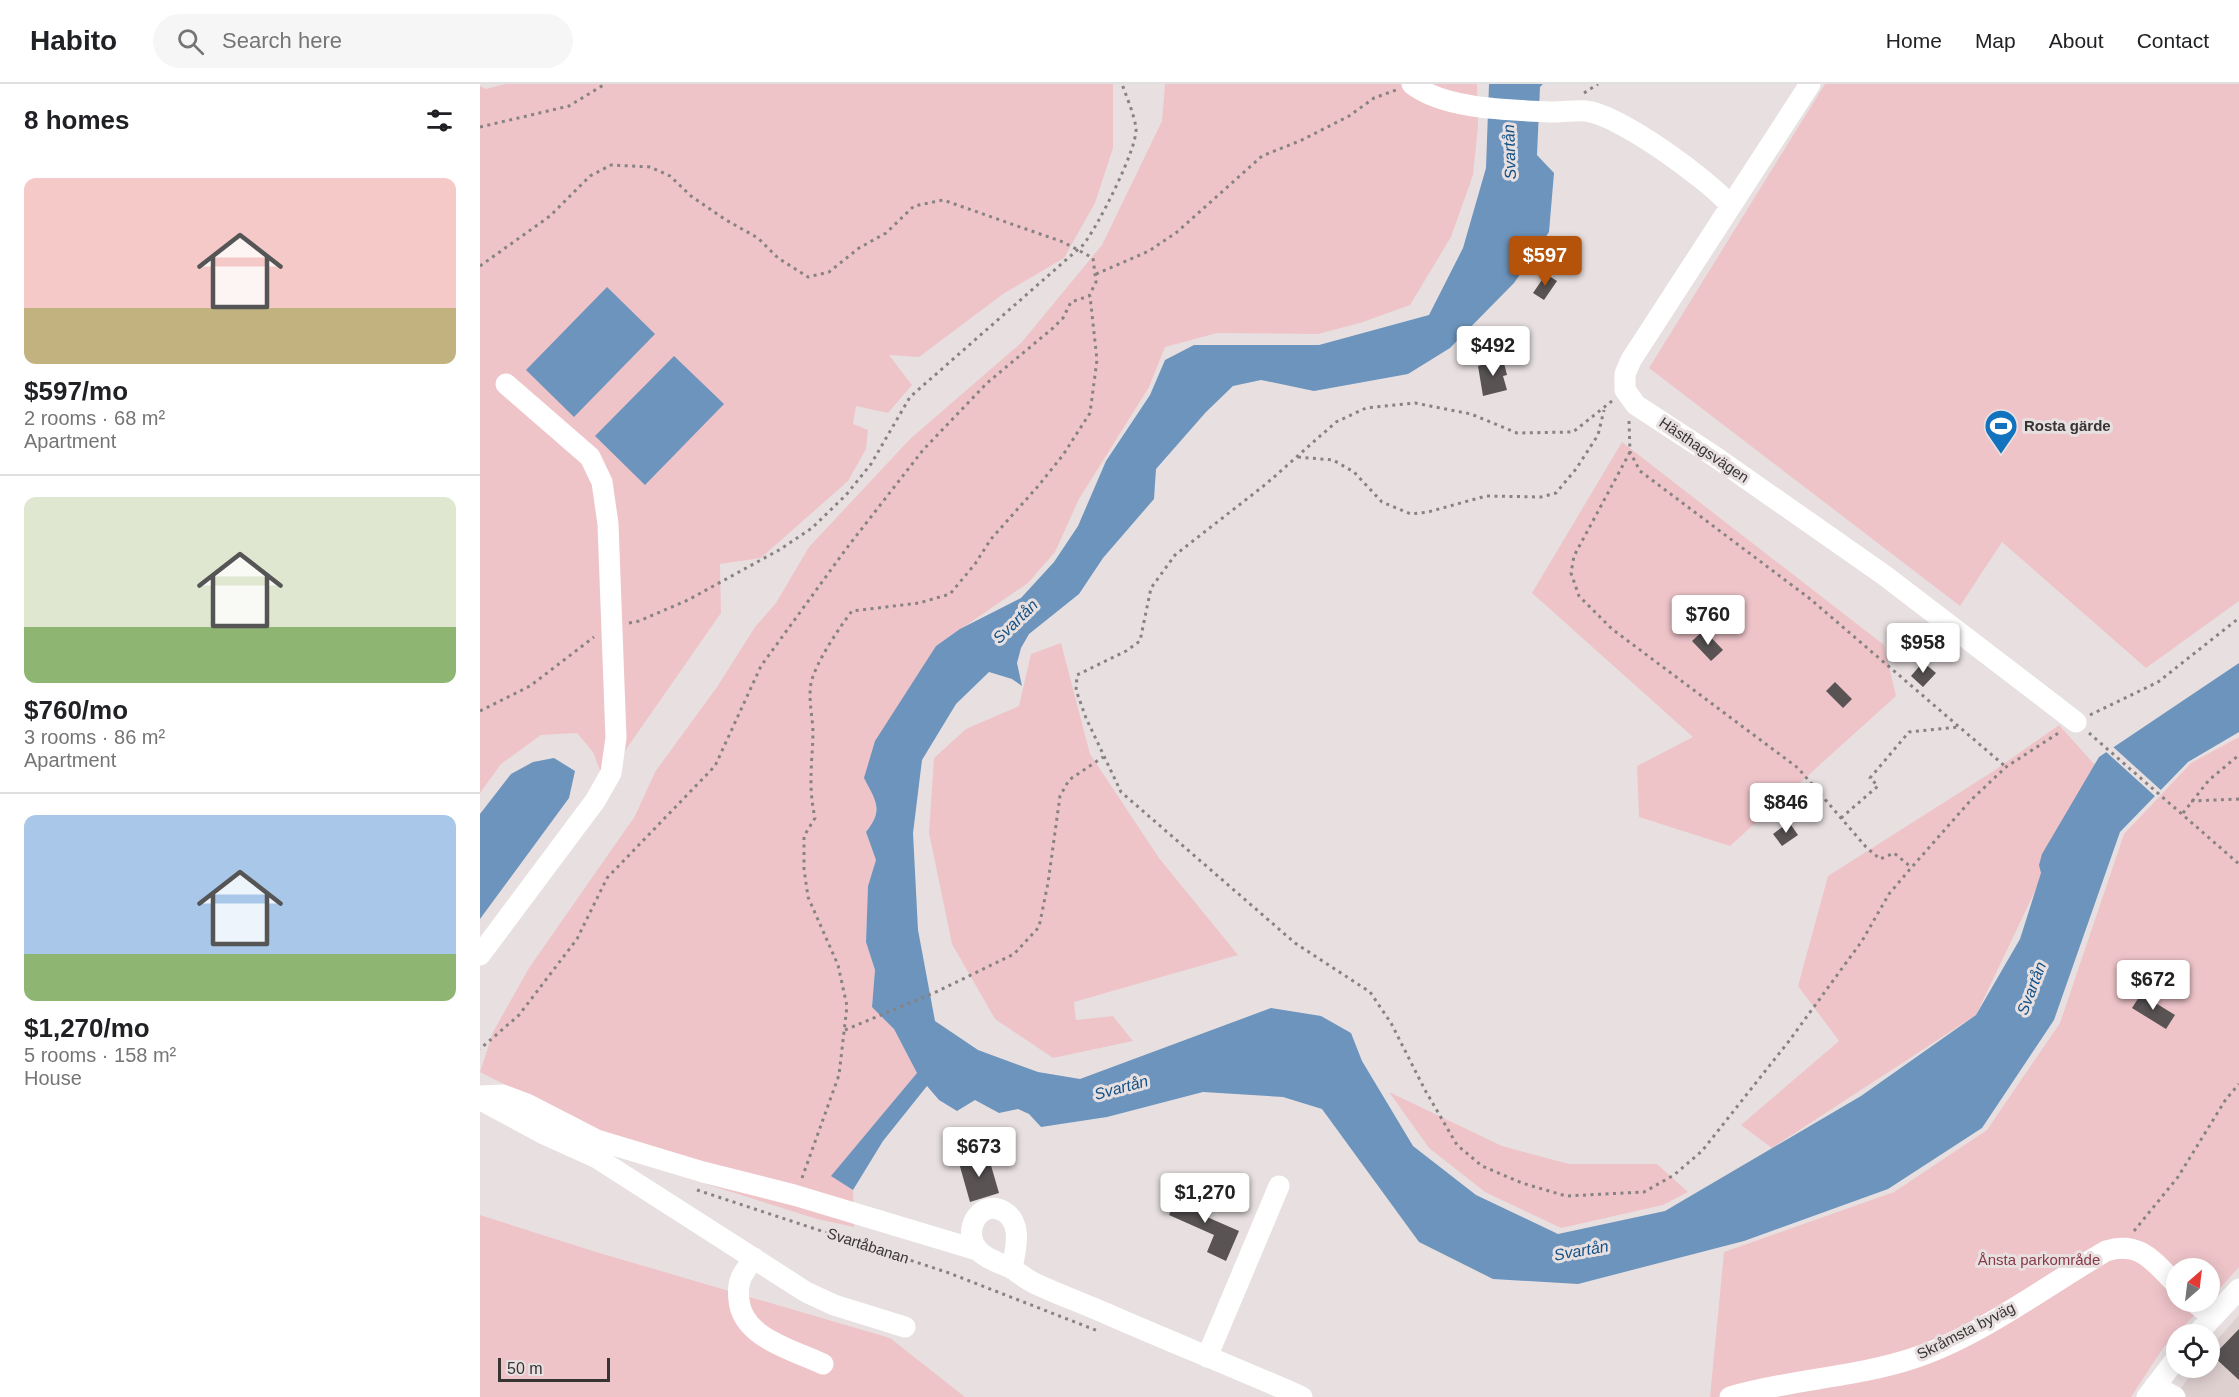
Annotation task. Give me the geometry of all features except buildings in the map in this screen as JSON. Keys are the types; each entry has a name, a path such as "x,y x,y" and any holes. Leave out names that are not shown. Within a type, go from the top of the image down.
{"street":[{"path":"1412,84 1422,92 1440,100 1472,106 1587,111 1612,118 1704,180 1731,206"},
{"path":"1625,390 1625,374 1631,360 1810,84"},
{"path":"480,955 582,820 611,773 616,738 608,524 602,482 590,457 506,384"},
{"name":"Hästhagsvägen","path":"1625,390 1636,405 1714,456 1884,575 2076,722"},
{"path":"480,1098 503,1095 597,1140 703,1172 794,1195 977,1250 1034,1282 1302,1397"},
{"path":"480,1098 544,1134 597,1158 806,1292 834,1305 905,1327"},
{"path":"1207,1357 1280,1186"},
{"path":"977,1250 971,1239 971,1227 976,1216 985,1210 998,1209 1008,1214 1015,1223 1017,1237 1012,1269"},
{"path":"2121,1247 2129,1247 2150,1258 2166,1274"},
{"name":"Skråmsta byväg","path":"1731,1397 1758,1390 1871,1371 1917,1358 1988,1322 2106,1251 2121,1247"},
{"path":"754,1258 741,1278 738,1288 740,1312 748,1324 765,1337 824,1364"},
{"path":"2206,1324 2239,1289"},
{"path":"2206,1312 2212,1317"},
{"path":"2166,1372 2151,1391 2175,1397"}],"path":[{"path":"480,127 569,106 605,84"},
{"path":"480,711 530,686 611,624 639,621 688,600 779,550 812,528 846,495 871,464 905,402 1078,250 1096,227 1134,145 1136,129 1122,84"},
{"path":"1095,274 1149,251 1177,232 1262,156 1302,140 1349,116 1374,98 1412,84"},
{"path":"480,266 550,216 590,176 611,165 650,167 670,176 691,196 758,238 778,258 808,277 829,272 859,248 886,233 914,206 943,200 1063,242 1093,258 1096,282 1089,296 1071,302 1063,318 987,383 923,450 846,549 761,666 715,766 607,878 578,939 519,1015 480,1049"},
{"path":"794,1195 806,1172 839,1075 847,1006 838,965 808,897 804,869 804,836 815,818 810,796 813,735 812,683 837,631 852,611 919,603 950,594 975,564 991,539 1063,455 1090,413 1097,360 1089,300 1091,291"},
{"path":"1625,390 1573,432 1517,433 1471,414 1415,403 1366,408 1336,422 1266,484 1175,555 1151,588 1140,641 1126,651 1077,675 1076,690 1086,718 1121,792 1295,943 1370,992 1390,1023 1457,1145 1482,1166 1522,1183 1566,1196 1644,1192 1674,1174 1702,1151 1796,1032 1862,941 1889,894 1971,800 2006,767 2076,722 2158,682 2239,618"},
{"path":"1625,390 1629,415 1630,452 1640,471 1809,598 2006,767"},
{"path":"1298,456 1333,460 1354,472 1382,502 1411,514 1428,512 1442,506 1486,496 1541,497 1556,493 1576,469 1598,435 1604,408"},
{"path":"1630,452 1574,556 1571,573 1579,596 1612,629 1798,768 1880,859 1894,853 1911,868"},
{"path":"2076,722 2239,864"},
{"path":"1841,818 1878,786 1870,778 1909,732 1959,727"},
{"path":"2182,813 2224,765 2239,754"},
{"path":"845,1030 936,992 1014,954 1039,927 1048,883 1060,796 1069,780 1104,757"},
{"path":"2191,801 2239,799"},
{"path":"2121,1247 2178,1177 2226,1099 2239,1084"},
{"name":"Svartåbanan","path":"687,1187 949,1273 1106,1334"}],"shaded area":[{"path":"2239,1315 2239,1397 2176,1397 2188,1378 2220,1378 2220,1337"}],"green space":[{"path":"505,84 1113,84 1113,148 1095,203 1064,258 1003,294 919,357 889,355 912,385 888,413 856,406 853,424 868,430 866,449 848,481 761,558 720,564 721,613 604,781 593,752 577,733 541,735 501,764 480,793 480,86 486,89"},
{"path":"1165,84 1477,84 1478,126 1473,175 1451,237 1410,305 1363,322 1318,334 1217,333 1165,347 1149,387 1079,499 1055,552 1028,583 936,646 865,778 876,805 875,818 866,832 876,860 868,886 866,942 875,970 872,1006 894,1029 917,1073 832,1176 853,1190 854,1227 817,1219 630,1160 541,1103 480,1072 493,1032 529,968 635,816 655,772 717,687 755,627 776,603 809,547 910,439 1021,343 1102,245 1162,121"},
{"name":"Rosta gärde","path":"1825,84 2239,84 2239,601 2146,668 2002,542 1960,606 1649,368"},
{"path":"1622,442 1884,645 1896,696 1730,846 1639,817 1637,766 1693,737 1532,593"},
{"path":"1061,643 1090,754 1159,858 1238,955 1074,1002 1076,1020 1113,1016 1133,1041 1053,1058 995,1019 952,944 929,833 934,758 966,729 1019,706 1031,654"},
{"path":"2059,725 2095,765 1976,1015 1772,1148 1741,1125 1839,1041 1798,986 1828,876 1992,772"},
{"name":"Ånsta parkområde","path":"2239,737 2239,1267 2220,1288 2220,1258 2166,1258 2166,1312 2197,1312 2186,1324 2166,1324 2166,1345 2131,1397 1710,1397 1724,1252 1894,1192 1987,1130 2060,1023 2124,834 2191,763"},
{"path":"1389,1092 1502,1146 1569,1164 1657,1164 1688,1192 1663,1205 1561,1228 1485,1192 1429,1148"},
{"path":"480,1215 596,1252 890,1338 965,1397 480,1397"}],"water":[{"name":"Svartån","path":"1489,84 1543,84 1540,87 1537,155 1554,173 1549,232 1514,283 1450,348 1408,374 1314,391 1261,380 1233,386 1206,412 1156,469 1154,499 1103,558 1079,594 1029,634 1021,648 1017,663 1022,686 1012,679 989,672 956,704 922,760 913,833 918,930 935,1021 978,1050 1038,1072 1080,1079 1271,1008 1321,1016 1351,1033 1362,1061 1413,1146 1476,1195 1558,1234 1665,1211 1861,1096 1976,1015 2020,939 2041,873 2039,865 2042,854 2099,757 2239,663 2239,732 2188,762 2120,832 2054,1020 1982,1128 1888,1189 1744,1241 1578,1284 1493,1279 1419,1242 1322,1109 1283,1097 1203,1092 1107,1117 1041,1127 1029,1114 1018,1109 999,1113 975,1100 957,1111 939,1100 927,1086 883,1141 853,1190 831,1176 917,1073 894,1029 872,1007 875,970 866,942 868,886 876,860 866,832 875,818 876,805 864,778 875,741 936,646 960,629 1021,598 1054,562 1078,526 1106,461 1150,395 1165,360 1194,345 1319,345 1429,315 1463,248 1486,168"},
{"path":"607,287 655,334 574,417 526,370"},
{"path":"674,356 724,404 645,485 595,436"},
{"path":"554,758 575,771 569,798 480,919 480,814 511,774 533,762"}],"pier":[{"path":"2111,745 2163,792 2157,798 2104,750"}],"place":[{"name":"Rosta gärde","path":"2001,455"}]}
